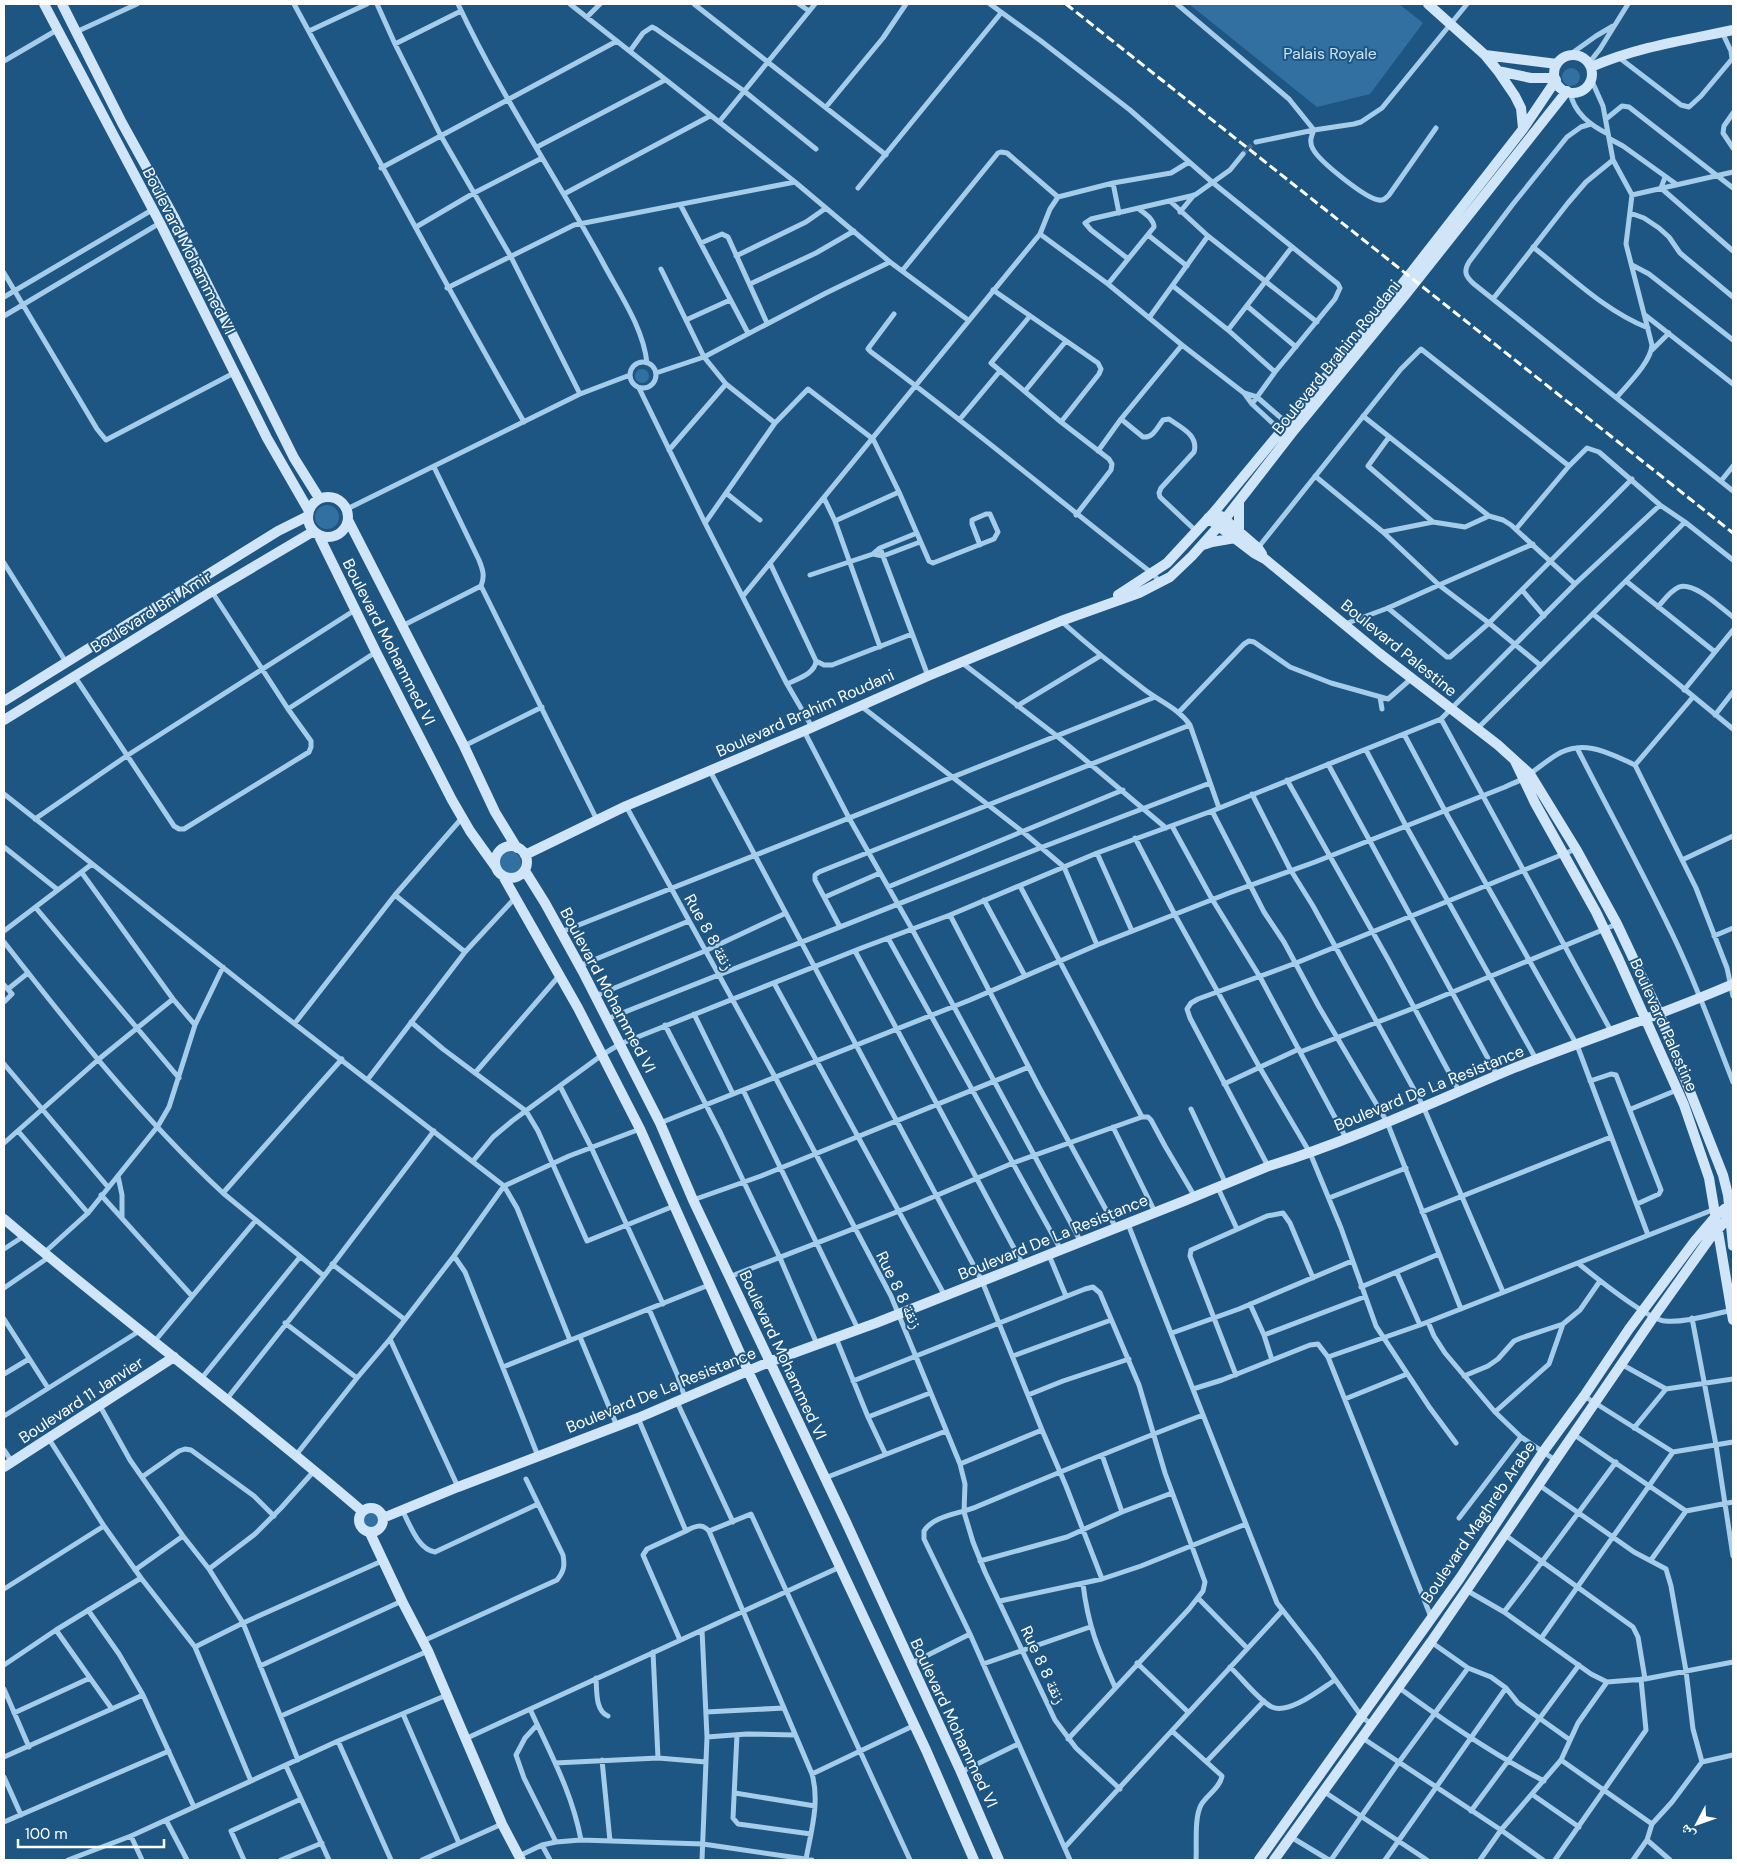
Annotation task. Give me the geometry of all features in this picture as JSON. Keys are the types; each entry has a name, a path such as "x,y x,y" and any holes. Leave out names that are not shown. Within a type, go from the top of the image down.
{"main road":[{"name":"Boulevard Mohammed VI","path":"44,4 160,223 267,438 308,513"},
{"name":"Boulevard Mohammed VI","path":"62,4 122,123 174,217 294,458 319,498"},
{"path":"1428,4 1485,55 1498,71 1522,108 1523,128"},
{"path":"1590,65 1637,50 1733,30"},
{"path":"1485,55 1558,64"},
{"path":"1577,55 1590,65 1591,79 1583,90 1568,91 1560,87 1556,79 1555,73 1558,64 1568,56 1577,55"},
{"path":"1498,71 1531,78 1556,79"},
{"name":"Boulevard Brahim Roudani","path":"525,855 626,806 928,676 1061,621 1161,583 1177,571 1239,502 1288,430 1523,128 1556,79"},
{"name":"Boulevard Brahim Roudani","path":"1100,606 1153,574 1181,550 1406,294 1568,91"},
{"path":"327,496 336,497 343,502 347,509 347,526 340,534 329,537 316,533 310,527 308,513 313,503 319,498 327,496"},
{"path":"1202,545 1237,535 1239,502"},
{"name":"Boulevard Bni Amir","path":"4,701 308,513"},
{"name":"Boulevard Palestine","path":"1212,514 1345,624 1477,728 1514,760 1526,776 1576,849 1617,924 1659,1013 1730,1183 1730,1218 1733,1246"},
{"name":"Boulevard Mohammed VI","path":"348,520 464,746 495,812 518,848"},
{"name":"Boulevard Mohammed VI","path":"316,533 462,818 496,866"},
{"name":"Boulevard Bni Amir","path":"4,720 211,592 316,533"},
{"name":"Boulevard Palestine","path":"1526,776 1564,855 1604,929 1677,1090 1704,1160 1709,1178 1733,1313"},
{"path":"503,876 512,878 525,871 527,863 525,855 518,848 513,846 503,848 496,856 498,872 503,876 531,923 640,1129 748,1371 915,1725 974,1860"},
{"name":"Boulevard Mohammed VI","path":"525,871 561,932 660,1123 769,1362 825,1478 961,1772 999,1860"},
{"name":"Boulevard De La Resistance","path":"383,1518 638,1418 769,1362 945,1296 1195,1197 1268,1166 1310,1153 1536,1060 1732,984"},
{"name":"Boulevard Maghreb Arabe","path":"1260,1860 1460,1578 1543,1452 1643,1311 1715,1213 1730,1218"},
{"name":"Boulevard Maghreb Arabe","path":"1274,1860 1431,1642 1653,1318 1718,1227 1730,1218"},
{"path":"4,1220 315,1470 362,1511"},
{"name":"Boulevard 11 Janvier","path":"8,1464 174,1357"},
{"path":"370,1533 380,1528 383,1518 375,1509 362,1511 358,1518 360,1526 370,1533 382,1561 428,1651 502,1824 520,1858"}],"street":[{"path":"76,32 137,4"},
{"path":"294,4 381,168 416,227 447,288 524,422"},
{"path":"309,32 367,4"},
{"path":"377,4 394,44 441,136 511,257 580,394"},
{"path":"458,4 509,100 581,224 642,337 646,363"},
{"path":"570,4 795,182 890,262 968,320"},
{"path":"587,17 600,4"},
{"path":"694,4 886,155"},
{"path":"799,4 809,11"},
{"path":"719,122 815,4"},
{"path":"826,107 883,38 906,4"},
{"path":"990,4 1130,110 1212,182 1333,278 1338,284 1340,288 1335,299 1252,404"},
{"path":"1177,4 1289,98 1314,130"},
{"path":"1256,142 1362,122 1382,108 1467,4"},
{"path":"1590,65 1628,4"},
{"path":"394,44 461,11"},
{"path":"858,188 1002,13"},
{"path":"1568,56 1613,26"},
{"path":"630,50 643,33 652,27 656,29 744,91 816,150"},
{"path":"4,61 57,30"},
{"path":"1617,56 1681,105 1689,107 1696,102 1732,59 1731,50 1722,32"},
{"path":"381,168 617,41"},
{"path":"1591,79 1601,101 1606,119 1613,160 1632,194 1626,244 1645,315 1652,350"},
{"path":"537,148 665,80"},
{"path":"1568,91 1576,107 1591,124 1676,184"},
{"path":"1606,119 1622,106 1629,107 1733,188"},
{"path":"1733,114 1723,130 1733,148"},
{"path":"564,194 710,116"},
{"path":"1591,124 1582,127 1567,137 1512,204 1469,262 1465,272 1466,276 1733,491"},
{"path":"1314,130 1310,139 1312,148 1320,158 1364,194 1384,200 1390,195 1436,128"},
{"path":"1611,150 1623,146"},
{"path":"902,271 998,153 1007,154 1058,197"},
{"path":"1180,212 1194,195 1230,170 1243,154"},
{"path":"416,227 474,193 542,158"},
{"path":"1493,299 1586,182 1613,160"},
{"path":"743,596 917,386 992,290 1040,234 1050,209 1058,197 1113,183 1171,173 1189,162"},
{"path":"1632,194 1733,172"},
{"path":"1661,188 1665,177"},
{"path":"447,288 565,229 581,224 681,206 795,182"},
{"path":"1113,183 1119,213"},
{"path":"1661,188 1733,248"},
{"path":"1127,258 1091,230 1085,222 1194,195"},
{"path":"1170,202 1264,282 1317,322"},
{"path":"681,206 748,334"},
{"path":"736,256 806,222 826,208"},
{"path":"1108,284 1154,225 1149,217 1139,209"},
{"path":"4,297 152,210"},
{"path":"1630,213 1659,228 1669,237 1680,253 1732,294"},
{"path":"4,316 160,223"},
{"path":"750,284 816,253 854,232"},
{"path":"701,243 722,234 728,238 767,323"},
{"path":"1040,234 1108,284 1244,393 1252,404 1288,430"},
{"path":"1148,235 1187,266"},
{"path":"1150,318 1208,236"},
{"path":"1228,330 1292,247"},
{"path":"1533,247 1613,311 1648,328"},
{"path":"656,373 704,357 767,323 890,262"},
{"path":"1632,265 1645,272 1733,340"},
{"path":"661,269 704,357 726,384 775,423"},
{"path":"1635,279 1645,272"},
{"path":"4,273 97,429 106,440 234,373"},
{"path":"1173,286 1276,372"},
{"path":"992,290 1098,363 1101,369 1099,374 1061,422"},
{"path":"686,320 730,300"},
{"path":"1247,306 1296,347"},
{"path":"894,314 868,349 960,419 1153,574 1161,583"},
{"path":"1645,315 1733,384"},
{"path":"1030,316 993,359 992,363 1061,422 1109,459 1112,464 1111,470 1076,514"},
{"path":"1617,397 1645,364 1652,350 1669,333"},
{"path":"1025,391 1066,341"},
{"path":"1098,450 1182,345"},
{"path":"1256,550 1400,369 1421,349 1569,466"},
{"path":"347,509 580,394 630,375 636,365 646,363 654,368 656,380 646,388 639,388"},
{"path":"960,419 1000,371"},
{"path":"630,375 631,380 639,388 787,684 849,818 899,905 1081,1242"},
{"path":"669,450 726,384"},
{"path":"705,523 775,423 808,389 873,439 899,492 928,561 931,563 980,545 994,539 998,532 990,514 972,520 980,545"},
{"path":"1244,393 1257,397 1288,430"},
{"path":"1363,416 1489,516 1503,520 1516,529 1575,584"},
{"path":"1122,419 1142,437 1152,435 1163,420 1169,419 1188,432 1193,438 1194,452 1161,488 1159,493 1196,532"},
{"path":"1389,437 1368,466 1433,522"},
{"path":"1516,529 1569,466 1584,451 1591,449 1599,452 1660,505 1733,560"},
{"path":"1721,481 1733,466"},
{"path":"401,626 481,586 484,579 479,560 434,467"},
{"path":"1315,476 1383,532 1439,585 1540,665"},
{"path":"1388,608 1448,658 1489,623 1632,479"},
{"path":"835,521 899,492"},
{"path":"726,493 760,520"},
{"path":"824,498 835,521 880,647"},
{"path":"472,1161 502,1129 602,1055 620,1044 950,915 1097,853 1212,811 1441,719 1575,584 1660,505"},
{"path":"1383,532 1433,522 1465,527 1489,516"},
{"path":"1477,728 1685,522"},
{"path":"810,575 873,554 880,548 917,533"},
{"path":"873,554 883,556 920,542"},
{"path":"1345,624 1388,608 1533,544"},
{"path":"880,548 928,676"},
{"path":"4,563 67,662"},
{"path":"770,563 816,661 816,667 813,670 787,684"},
{"path":"1626,581 1715,652"},
{"path":"1658,606 1673,591 1685,585 1694,588 1733,617"},
{"path":"481,586 596,820"},
{"path":"1522,590 1544,616"},
{"path":"75,677 174,826 179,829 184,829 308,752 311,748 311,741 211,592"},
{"path":"35,819 261,669 355,610"},
{"path":"1593,614 1733,729"},
{"path":"1061,621 1100,656 1155,697 1179,712 1190,726 1219,808"},
{"path":"1684,690 1732,632"},
{"path":"816,661 824,665 832,665 912,634"},
{"path":"1179,712 1249,641 1254,642 1290,667 1331,683 1388,699 1412,678"},
{"path":"288,709 376,652"},
{"path":"1017,706 1100,656"},
{"path":"961,662 1057,736 1169,827 1260,977 1346,1138"},
{"path":"1715,715 1733,692"},
{"path":"561,932 1155,697"},
{"path":"1380,697 1382,709"},
{"path":"1635,765 1693,697"},
{"path":"860,706 1023,832 1064,868 1098,945"},
{"path":"464,746 542,707"},
{"path":"1441,719 1611,1031"},
{"path":"840,927 815,880 814,877 817,873 1190,726"},
{"path":"1404,734 1445,811 1577,1045 1648,1235"},
{"path":"1577,748 1645,878 1700,998 1733,1082"},
{"path":"660,1123 954,1006 1132,931 1445,811 1526,776 1559,754 1577,748 1619,757 1635,765 1696,888 1732,984 1733,996"},
{"path":"1583,760 1588,749"},
{"path":"1366,750 1536,1060"},
{"path":"1328,764 1497,1076"},
{"path":"710,771 982,1281 1042,1430 1061,1472 1102,1579"},
{"path":"1287,780 1459,1092"},
{"path":"607,1020 1040,848 1210,783"},
{"path":"888,887 1122,790"},
{"path":"4,794 222,967 504,1186 517,1208 570,1340"},
{"path":"1252,794 1290,869 1313,906 1423,1106 1503,1292"},
{"name":"Rue 8 8 زنقة","path":"626,806 775,1077 899,1313 960,1464 965,1484 964,1512 980,1561 1055,1720 1068,1739 1120,1789"},
{"path":"1212,811 1250,885 1387,1122 1461,1309"},
{"path":"295,1024 396,895 462,818"},
{"path":"1682,860 1733,836"},
{"path":"1135,838 1175,915 1260,1068 1310,1153 1329,1198 1376,1326 1407,1374 1456,1443"},
{"path":"4,847 58,890"},
{"path":"1268,1166 1190,1018 1187,1009 1194,1001 1296,963 1576,849"},
{"path":"1097,853 1132,931"},
{"path":"4,931 92,864"},
{"path":"82,873 173,999 195,1024"},
{"path":"825,897 880,873"},
{"path":"1020,886 1142,1117"},
{"path":"396,895 465,952"},
{"path":"368,1079 465,952 515,898"},
{"path":"984,900 1025,976"},
{"path":"36,908 179,1078"},
{"path":"595,996 706,950 786,913"},
{"path":"950,915 1116,1228"},
{"path":"579,966 689,921"},
{"path":"1224,1084 1300,1050 1377,1023 1617,924"},
{"path":"1714,936 1733,928"},
{"path":"888,938 1062,1250"},
{"path":"4,942 99,1059 188,1160 223,1193 324,1276"},
{"path":"855,951 1023,1265"},
{"path":"4,1288 47,1254 88,1213 158,1126 169,1107 195,1024 222,967"},
{"path":"4,1002 12,994 6,987 28,973"},
{"path":"475,1073 559,976"},
{"path":"774,983 945,1296"},
{"path":"4,1143 99,1059 173,999"},
{"path":"694,1014 733,1094"},
{"path":"411,1022 526,1111 587,1241 674,1206"},
{"path":"666,1025 707,1104 780,1258 817,1344"},
{"path":"223,1193 342,1059"},
{"path":"4,1064 108,1187"},
{"path":"694,1200 1029,1067"},
{"path":"1590,1081 1611,1074 1616,1075 1661,1190 1659,1194 1637,1204"},
{"path":"560,1086 628,1225 663,1304"},
{"path":"743,1090 858,1330"},
{"path":"1630,1109 1677,1090"},
{"path":"1191,1109 1237,1229"},
{"path":"730,1277 1014,1164 1142,1117 1148,1117 1151,1120 1195,1197"},
{"path":"1113,1128 1155,1213"},
{"path":"296,1455 390,1339 454,1256 504,1186 552,1163 640,1129"},
{"path":"226,1400 324,1276 434,1131"},
{"path":"18,1132 88,1213"},
{"path":"1422,1212 1611,1137"},
{"path":"1329,1198 1406,1168"},
{"path":"118,1176 122,1195 122,1217"},
{"path":"102,1195 192,1296"},
{"path":"1236,1375 1190,1252 1197,1246 1274,1213 1283,1212 1290,1223 1313,1278"},
{"path":"1328,1357 1428,1322 1579,1264 1648,1235 1715,1213"},
{"path":"154,1342 256,1220"},
{"path":"1128,1223 1272,1593 1282,1611 1308,1642 1362,1717 1371,1724"},
{"path":"4,1249 24,1236"},
{"path":"1361,1288 1439,1254"},
{"path":"1049,1255 1066,1296"},
{"path":"454,1256 465,1272 538,1456"},
{"path":"201,1380 300,1257"},
{"path":"1172,1334 1250,1304 1352,1261"},
{"path":"332,1264 404,1319"},
{"path":"1579,1264 1653,1318 1667,1322 1733,1313"},
{"path":"1397,1273 1420,1325"},
{"path":"1464,1376 1488,1366 1521,1338 1563,1324 1580,1310 1600,1281"},
{"path":"503,1367 710,1284"},
{"path":"853,1381 1085,1289 1096,1289 1100,1294 1142,1393 1165,1472 1205,1582 1198,1598 1068,1739"},
{"path":"1264,1335 1364,1297"},
{"path":"1250,1304 1264,1335 1272,1360"},
{"path":"649,1309 677,1374 681,1400 733,1522"},
{"path":"1692,1318 1726,1503 1726,1517 1733,1556"},
{"path":"4,1319 48,1388"},
{"path":"1013,1356 1111,1320"},
{"path":"1428,1322 1445,1353 1495,1412 1521,1437 1555,1460"},
{"path":"285,1323 357,1378"},
{"path":"1495,1412 1549,1364 1563,1324"},
{"path":"4,1416 141,1330"},
{"path":"580,1337 618,1426"},
{"path":"836,1338 885,1454"},
{"path":"390,1339 458,1487"},
{"path":"1193,1389 1236,1375 1315,1344 1319,1345 1328,1357 1432,1617"},
{"path":"4,1374 29,1359"},
{"path":"1028,1395 1129,1359"},
{"path":"1621,1364 1666,1389 1733,1379"},
{"path":"1345,1399 1407,1374"},
{"path":"1634,1428 1666,1389"},
{"path":"868,1417 930,1393"},
{"path":"1584,1396 1673,1452 1733,1442"},
{"path":"100,1406 130,1460 183,1536 209,1569 243,1622 298,1760"},
{"path":"1070,1860 984,1664 924,1535 926,1527 945,1517 964,1512 1203,1415"},
{"path":"638,1418 686,1531"},
{"path":"960,1464 1042,1430"},
{"path":"825,1478 946,1431"},
{"path":"1573,1434 1686,1511"},
{"path":"1459,1518 1521,1437"},
{"path":"49,1439 104,1526 141,1578 195,1647 251,1781"},
{"path":"4,1450 8,1464"},
{"path":"142,1477 179,1450 191,1450 254,1496 274,1516"},
{"path":"1542,1637 1673,1452"},
{"path":"1102,1455 1122,1512"},
{"path":"1504,1612 1616,1462"},
{"path":"209,1569 255,1534 274,1516 315,1470"},
{"path":"423,1641 557,1580 563,1572 565,1566 563,1555 526,1479"},
{"path":"1539,1485 1612,1537 1666,1569 1686,1672 1693,1729 1702,1762"},
{"path":"980,1561 1059,1539 1172,1493"},
{"path":"1651,1560 1686,1511 1733,1502"},
{"path":"402,1510 422,1545 426,1550 435,1552 538,1504"},
{"path":"709,1531 751,1514 834,1699 910,1860"},
{"path":"1000,1602 1102,1579 1141,1566 1246,1524"},
{"path":"520,1858 542,1846 556,1842 580,1840 704,1844 809,1860 815,1806 815,1785 812,1774 709,1531 699,1525 647,1549 643,1555 680,1640"},
{"path":"4,1589 104,1526"},
{"path":"1505,1535 1635,1630 1638,1637 1646,1730 1555,1860"},
{"path":"135,1570 183,1536"},
{"path":"195,1647 243,1622 382,1561"},
{"path":"465,1739 840,1567"},
{"path":"4,1665 56,1630 141,1578"},
{"path":"1460,1578 1468,1588 1542,1637 1590,1674 1607,1682 1643,1679 1733,1662"},
{"path":"1082,1584 1090,1627 1115,1687"},
{"path":"1198,1598 1247,1648"},
{"path":"260,1666 402,1601"},
{"path":"88,1610 119,1654 143,1695 194,1807"},
{"path":"1065,1847 1282,1611"},
{"path":"984,1664 1090,1627"},
{"path":"56,1630 112,1709"},
{"path":"702,1630 707,1737 702,1860"},
{"path":"910,1664 970,1634"},
{"path":"1431,1642 1468,1668 1491,1677 1506,1688 1518,1702 1538,1718 1570,1740"},
{"path":"281,1716 428,1651"},
{"path":"653,1652 658,1758"},
{"path":"1137,1663 1188,1712"},
{"path":"1471,1810 1578,1665"},
{"path":"1230,1667 1271,1707 1285,1709 1335,1680"},
{"path":"1290,1836 1330,1860 1468,1668"},
{"path":"14,1713 90,1678"},
{"path":"596,1678 600,1708 603,1714 608,1716"},
{"path":"1480,1860 1501,1830 1533,1795 1561,1760 1578,1723 1607,1682"},
{"path":"1398,1687 1434,1714 1472,1737 1506,1761 1544,1781"},
{"path":"1385,1860 1506,1688"},
{"path":"4,1689 29,1747"},
{"path":"4,1757 143,1695"},
{"path":"68,1860 131,1836 338,1741 447,1695"},
{"path":"1207,1761 1264,1701"},
{"path":"706,1712 784,1708"},
{"path":"530,1709 568,1789 580,1840"},
{"path":"403,1714 459,1843"},
{"path":"538,1725 525,1738 516,1755 524,1778 556,1842"},
{"path":"812,1774 915,1725"},
{"path":"1172,1731 1221,1774 1222,1779 1201,1805 1199,1811 1196,1860"},
{"path":"737,1735 733,1818 737,1824 811,1834"},
{"path":"707,1737 795,1735"},
{"path":"1362,1737 1543,1860"},
{"path":"338,1741 391,1860"},
{"path":"961,1772 1018,1744"},
{"path":"4,1822 169,1751"},
{"path":"1633,1860 1647,1840 1652,1824 1672,1802 1702,1762 1733,1755"},
{"path":"555,1763 658,1758 706,1762"},
{"path":"602,1760 610,1841"},
{"path":"1561,1760 1652,1824"},
{"path":"286,1766 330,1860"},
{"path":"4,1778 21,1815"},
{"path":"1323,1791 1427,1860"},
{"path":"735,1793 815,1806"},
{"path":"1533,1795 1579,1826"},
{"path":"244,1860 231,1831 301,1799"},
{"path":"166,1820 187,1860"},
{"path":"422,1860 502,1824"},
{"path":"131,1836 142,1860"},
{"path":"1647,1840 1670,1860"},
{"path":"281,1860 322,1843"},
{"path":"542,1846 550,1860"}],"green space":[{"name":"Palais Royale","path":"1189,4 1399,4 1423,23 1370,94 1317,107"},
{"path":"1571,68 1577,71 1580,77 1577,83 1571,86 1565,83 1562,77 1565,71"},
{"path":"642,369 647,371 649,376 647,381 642,383 637,381 635,376 637,371"},
{"path":"327,505 336,508 339,517 336,526 327,529 318,526 315,517 318,508"},
{"path":"509,851 518,854 521,863 518,872 509,875 500,872 497,863 500,854"},
{"path":"371,1510 378,1513 381,1520 378,1527 371,1530 364,1527 361,1520 364,1513"}],"tunnel":[{"path":"1243,154 1256,142"}],"railway":[{"path":"1066,4 1733,533"}]}
